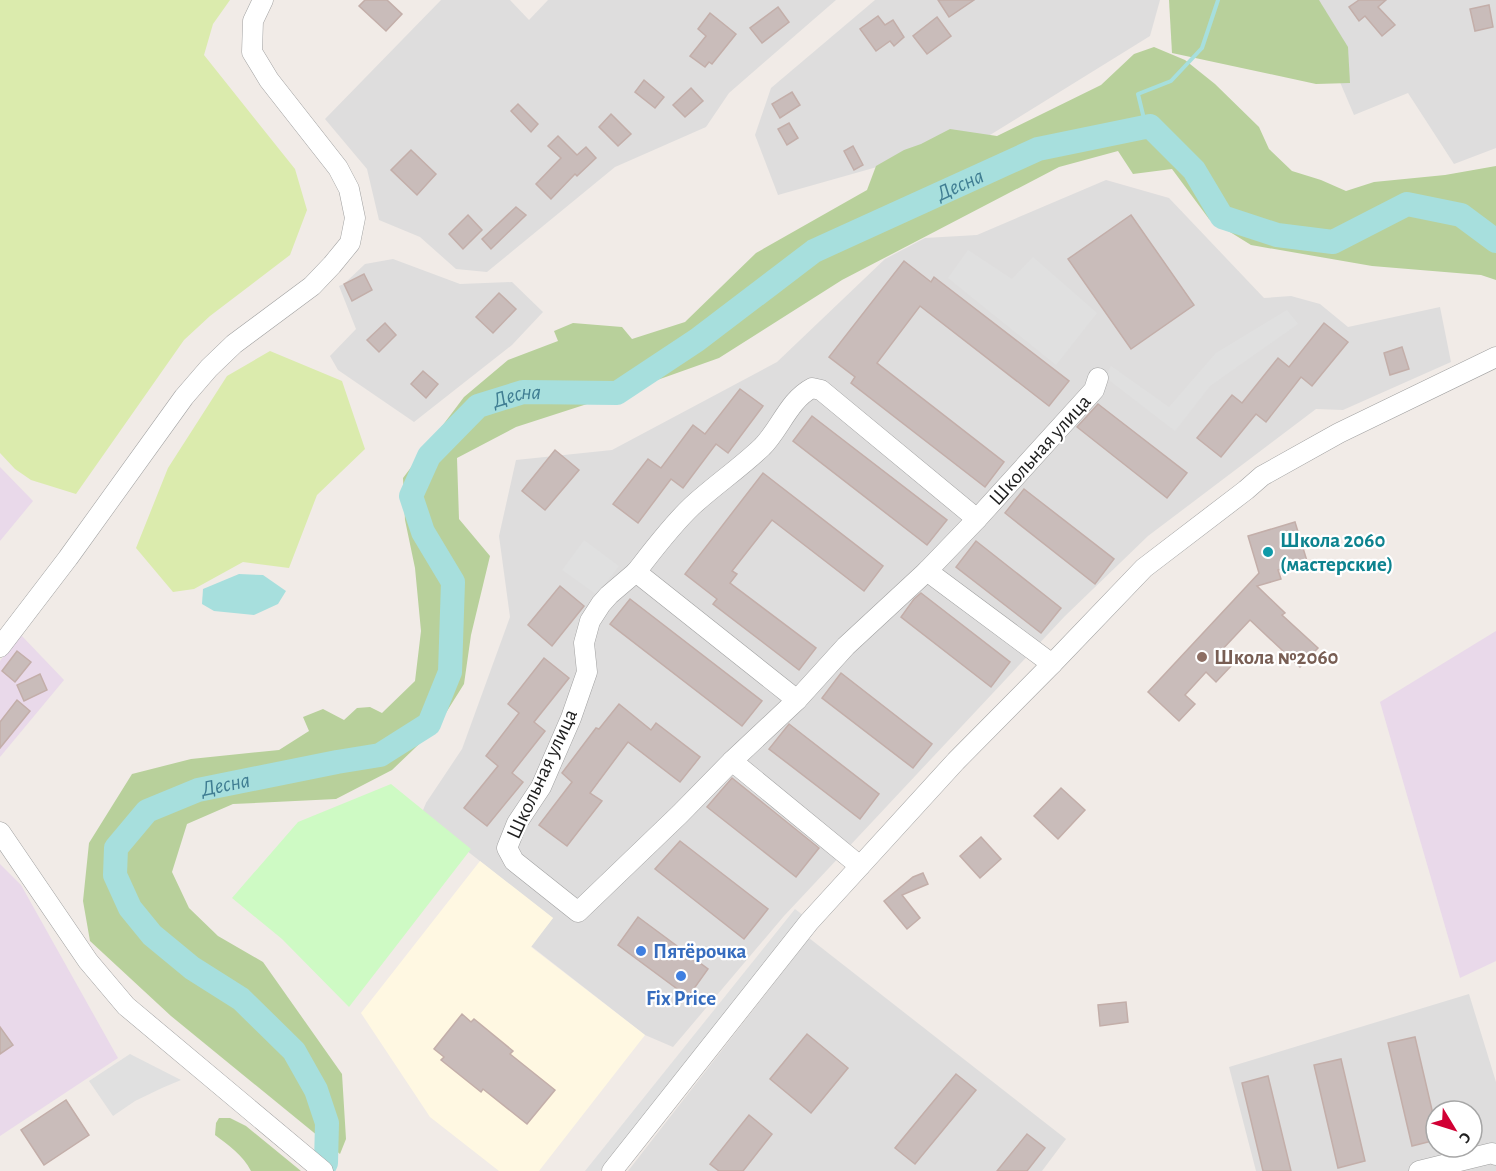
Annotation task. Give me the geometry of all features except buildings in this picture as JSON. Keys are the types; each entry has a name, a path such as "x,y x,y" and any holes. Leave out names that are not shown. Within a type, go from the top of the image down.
{"street":[{"path":"0,646 68,558 184,397 209,368 234,344 312,286 350,243 355,218 349,189 338,168 269,80 252,52 253,21 262,0"},
{"path":"612,1171 809,922 956,761 1144,568 1262,476 1339,433 1496,357"},
{"name":"Школьная улица","path":"977,519 821,390 812,388 802,393 764,445 693,505 670,528 636,572 609,595 590,621 584,643 588,672 541,787 517,823 507,848 514,861 578,912 797,700 846,646 927,571 977,519 1094,390 1098,378"},
{"path":"927,571 1052,664"},
{"path":"636,572 797,700"},
{"path":"732,761 860,866"},
{"path":"0,832 88,961 126,1006 323,1171"},
{"path":"1419,1171 1492,1153 1496,1155"}],"shaded area":[{"path":"441,0 510,0 529,20 548,0 836,0 729,93 706,127 615,167 487,272 456,269 420,237 379,220 367,169 325,119"},
{"path":"875,0 1160,0 1150,36 990,135 778,195 755,135 771,88"},
{"path":"1305,0 1496,0 1496,148 1454,164 1408,93 1354,115"},
{"path":"1106,180 1169,198 1264,298 1291,296 1320,304 1348,327 1440,307 1451,362 1343,410 1316,409 1148,536 1065,616 784,916 673,1047 645,1035 531,946 553,918 421,815 426,803 462,749 510,617 499,536 516,460 612,450 777,362 885,259 925,238 977,235"},
{"path":"968,250 1012,279 1033,257 1097,313 1056,365 948,278"},
{"path":"393,259 460,284 512,282 543,312 512,345 414,422 338,370 330,356 356,329 339,286 365,264"},
{"path":"1287,310 1298,324 1210,386 1175,431 1105,377 1111,366 1169,407 1216,353"},
{"path":"0,467 33,501 0,541"},
{"path":"584,540 619,566 597,595 562,570"},
{"path":"1496,631 1496,961 1460,978 1380,702"},
{"path":"20,634 64,680 0,757 0,661"},
{"path":"480,861 553,918 531,947 645,1035 539,1171 499,1171 430,1117 361,1013"},
{"path":"0,864 21,885 118,1058 0,1136"},
{"path":"795,909 804,916 600,1171 585,1171"},
{"path":"809,938 1066,1139 1042,1171 628,1171"},
{"path":"1469,994 1496,1082 1496,1171 1256,1171 1229,1067"},
{"path":"130,1054 181,1080 135,1101 113,1116 89,1081"}],"green space":[{"path":"0,0 230,0 213,24 204,55 295,169 307,210 290,255 210,316 184,340 76,494 31,480 15,469 0,453"},
{"path":"1169,0 1319,0 1348,47 1350,83 1316,84 1172,53"},
{"path":"1154,47 1185,60 1215,84 1259,127 1269,149 1292,171 1346,191 1374,182 1445,175 1496,166 1496,280 1481,275 1372,266 1251,245 1209,219 1172,169 1133,174 1118,151 1059,167 842,280 719,358 516,427 457,458 459,519 490,556 471,635 464,684 437,727 392,770 336,799 233,804 187,824 172,872 189,908 218,936 263,962 342,1074 346,1139 340,1154 171,1016 90,941 83,901 89,843 132,774 191,759 279,750 309,731 303,717 323,709 344,720 357,708 370,707 382,713 415,681 421,631 415,568 405,520 403,478 464,397 508,360 558,341 554,331 573,323 622,327 632,339 685,322 756,253 867,190 876,166 950,129 997,136 1101,85 1134,54"},
{"path":"270,351 342,381 365,449 317,495 289,568 243,562 194,589 173,592 136,548 168,468 227,376"},
{"path":"391,784 471,849 349,1007 282,939 232,898 298,822"},
{"path":"219,1118 230,1118 246,1126 301,1171 251,1171 240,1155 215,1135"}],"water":[{"path":"239,574 263,575 286,591 278,604 254,615 214,611 202,604 203,589"}],"waterway":[{"path":"1146,127 1138,94 1171,81 1202,48 1218,0"},
{"name":"Десна","path":"322,1171 326,1163 327,1123 316,1090 294,1051 241,999 192,968 152,935 130,908 115,875 116,848 147,811 198,790 380,755 429,724 450,672 453,582 423,532 411,496 429,456 478,406 523,392 617,393 697,340 814,251 1038,149 1150,126 1194,170 1222,217 1277,235 1333,242 1407,204 1461,215 1496,241"}],"place":[{"name":"Школа 2060 (мастерские)","path":"1268,552"},
{"name":"Школа №2060","path":"1202,657"},
{"name":"Пятёрочка","path":"641,951"},
{"name":"Fix Price","path":"681,976"}]}
